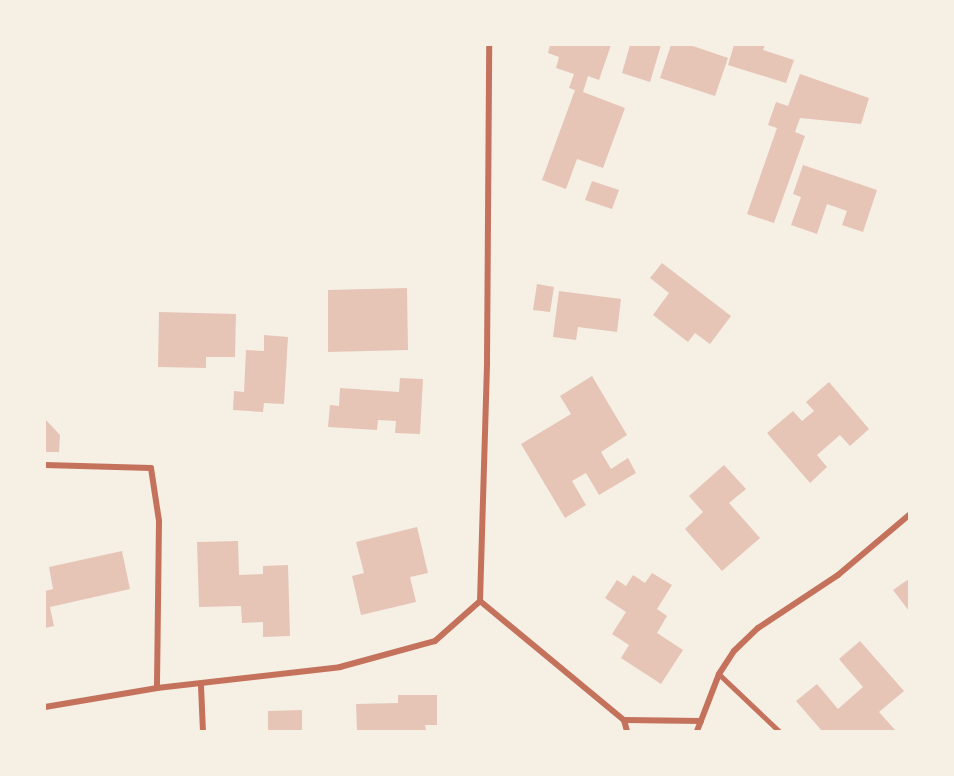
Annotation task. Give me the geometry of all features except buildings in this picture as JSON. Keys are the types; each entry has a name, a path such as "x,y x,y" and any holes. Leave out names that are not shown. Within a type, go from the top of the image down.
{"street":[{"path":"45,708 157,688 201,686 340,667 435,641 480,601 487,362 489,45"},
{"path":"45,465 152,468 159,521 157,688"},
{"path":"697,731 718,674 734,651 758,628 838,575 909,515"},
{"path":"480,601 624,720 627,731"},
{"path":"201,686 203,731"},
{"path":"624,720 701,721"}],"lane":[{"path":"718,674 779,731"}]}
